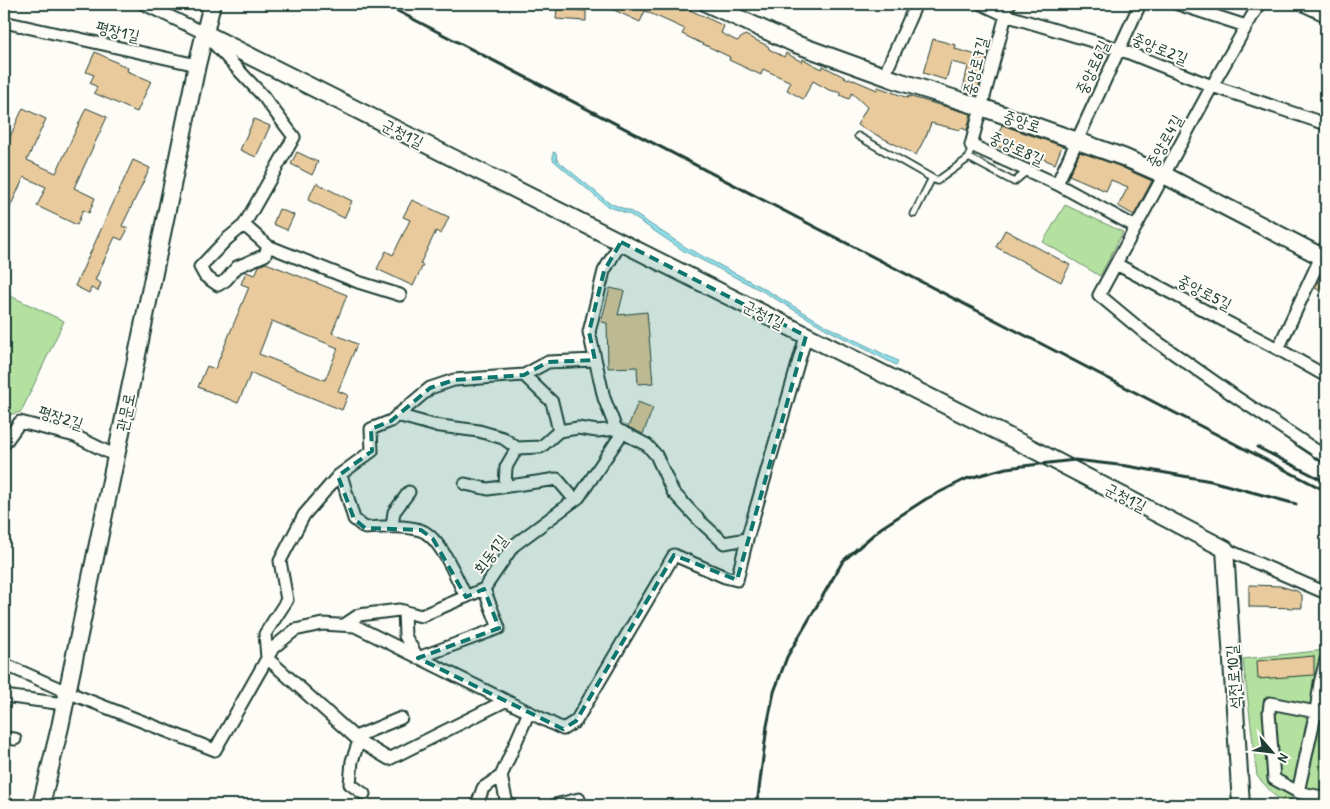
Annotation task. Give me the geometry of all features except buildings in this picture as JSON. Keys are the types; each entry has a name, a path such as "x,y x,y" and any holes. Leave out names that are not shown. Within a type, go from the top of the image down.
{"street":[{"path":"144,4 208,18 294,137 244,226 227,239 200,267 205,276 218,285 226,280 238,267 265,255 268,246"},
{"path":"884,76 916,4"},
{"name":"중앙로2길","path":"982,4 1007,9 1119,49 1212,86 1326,124"},
{"name":"중앙로6길","path":"1057,184 1139,6 1127,4"},
{"path":"1178,4 1246,26"},
{"name":"중앙로4길","path":"1259,4 1212,86 1099,295 1146,334 1326,457"},
{"path":"1307,4 1326,13"},
{"name":"중앙로","path":"716,6 793,42 884,76 1077,139 1124,157 1325,254"},
{"name":"중앙로7길","path":"981,107 1007,9"},
{"name":"관문로","path":"41,805 66,698 208,18"},
{"name":"군청1길","path":"208,18 620,242 1225,548 1326,593"},
{"name":"평장1길","path":"4,22 197,65"},
{"name":"중앙로8길","path":"981,107 971,145 1057,184 1136,227"},
{"path":"244,226 268,246 358,282 400,295"},
{"path":"620,242 604,271 589,332 604,398 620,430"},
{"path":"1278,349 1325,254"},
{"name":"중앙로5길","path":"1116,264 1326,376"},
{"path":"4,664 66,698 215,750 273,648 295,630 322,624 355,626 563,729 576,720 674,555 725,577 737,580 747,539 806,336"},
{"path":"505,701 389,758 357,739 267,658 265,634 287,600 280,561 304,514 338,476 372,451 371,429 391,421 430,388 454,380 524,375 548,362 595,360"},
{"path":"524,375 552,402 559,432"},
{"path":"398,415 433,425 479,431 503,438 517,448 541,447 559,432 578,428 597,431 620,430 647,445 652,450 673,492 724,543 747,539"},
{"name":"평장2길","path":"4,444 20,422 75,436 116,456"},
{"name":"회동1길","path":"344,626 359,616 399,610 421,616 484,589 513,546 579,497 620,430"},
{"path":"505,486 506,467 517,448"},
{"path":"338,476 343,482 354,519 365,528 392,526 422,530 433,538 466,597"},
{"path":"465,484 488,489 557,479 576,500"},
{"path":"392,526 394,512 409,492"},
{"name":"석전로10길","path":"1225,548 1242,805"},
{"path":"418,658 499,628 484,589"},
{"path":"404,611 405,636 418,658"},
{"path":"1298,792 1321,712 1320,683 1326,660"},
{"path":"4,696 66,698"},
{"path":"1321,712 1270,704 1269,712 1274,779 1298,792 1326,798"},
{"path":"477,805 483,788 501,776 529,712"},
{"path":"357,739 401,718"},
{"path":"357,739 352,761 350,784 364,794"},
{"path":"501,776 507,804 511,805"},
{"path":"555,805 579,800"}],"lane":[{"path":"858,136 937,181 969,158 971,145"},
{"path":"969,158 1014,182 1027,171"},
{"path":"914,214 932,178"}],"highlighted area":[{"path":"621,242 806,336 737,580 674,555 576,721 563,729 418,658 499,628 484,589 466,597 433,539 421,530 365,528 354,519 338,476 372,451 371,429 391,421 430,388 454,380 524,375 548,362 595,360 589,332 604,271"}],"green space":[{"path":"1065,205 1123,232 1100,276 1043,242"},
{"path":"4,293 64,321 21,412 4,416"},
{"path":"1326,650 1326,805 1288,805 1274,795 1257,776 1243,659"}],"water":[{"path":"553,152 556,153 557,160 609,203 630,211 687,248 763,288 830,328 898,361 896,365 828,330 762,291 684,251 629,214 607,206 553,160"}],"railway":[{"path":"384,4 1326,491"},
{"path":"1257,447 1326,482"},
{"path":"757,805 767,726 774,692 787,657 843,561 881,528 926,499 966,479 1006,468 1075,460 1127,466 1211,481 1296,504"}]}
